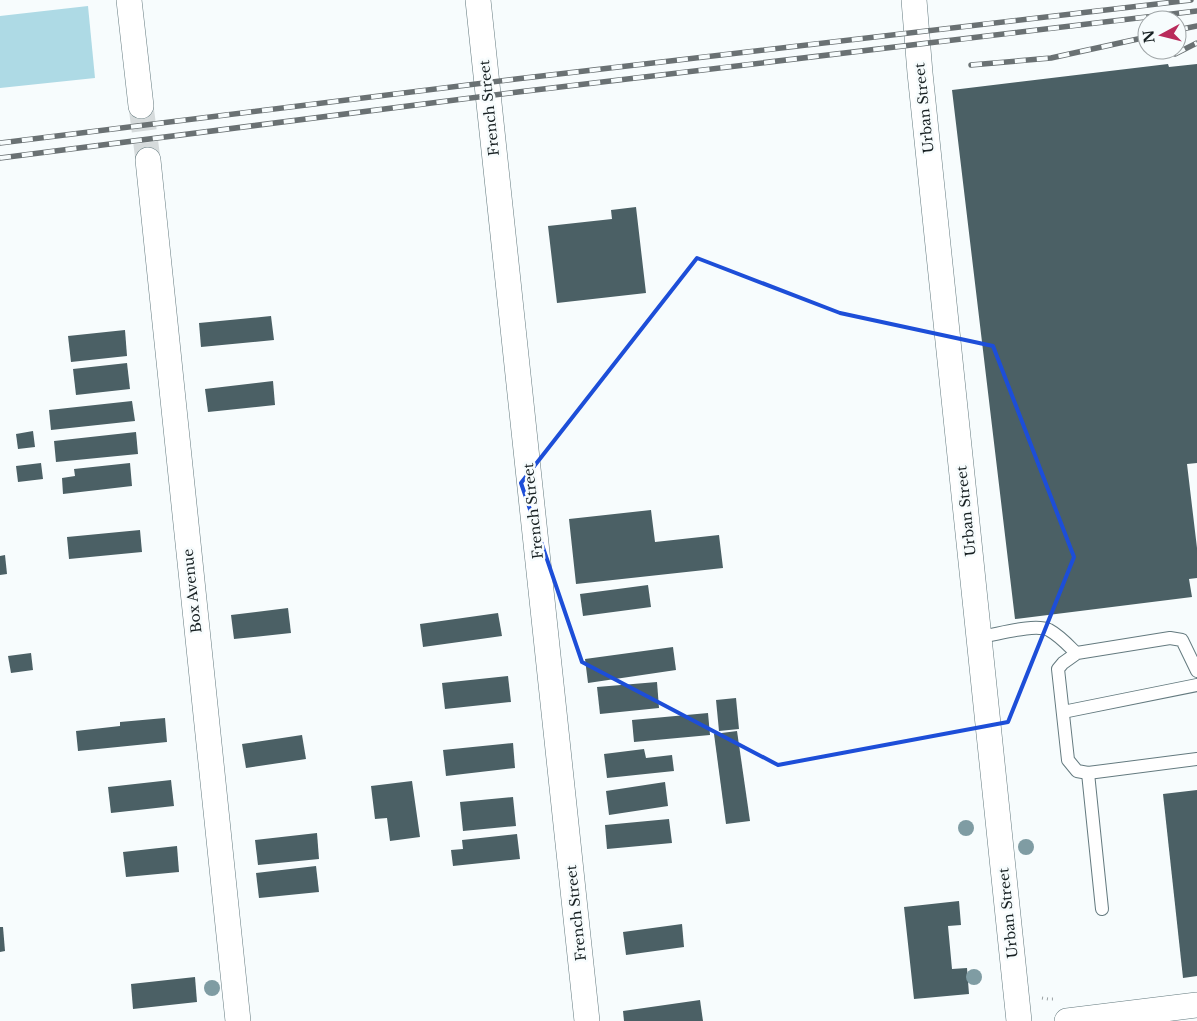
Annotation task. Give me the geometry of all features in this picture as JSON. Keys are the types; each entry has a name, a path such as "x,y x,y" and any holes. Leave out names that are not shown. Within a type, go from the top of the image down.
{"street":[{"path":"129,0 140,106"},
{"name":"French Street","path":"478,0 587,1021"},
{"name":"Urban Street","path":"914,0 923,102 1020,1021"},
{"name":"Box Avenue","path":"148,160 238,1021"},
{"path":"1067,1021 1197,1005"}],"lane":[{"path":"979,637 1035,628 1048,630 1062,639 1076,653"},
{"path":"1197,671 1182,640 1170,638 1076,653 1058,669 1068,760 1077,771 1088,773 1197,759"},
{"path":"1062,712 1197,685"},
{"path":"1088,773 1102,909"}],"highlighted area":[{"path":"697,258 840,313 993,346 1074,557 1008,722 778,765 582,662 521,483"}],"shaded area":[{"path":"88,6 95,78 0,88 0,16"}],"building":[{"path":"1168,64 1169,67 1197,64 1197,463 1187,464 1197,548 1197,578 1189,579 1192,597 1015,619 952,90"},
{"path":"636,207 646,293 557,303 548,226 612,219 611,210"},
{"path":"271,316 274,340 201,347 199,323"},
{"path":"125,330 127,356 71,362 68,336"},
{"path":"127,363 130,389 76,395 73,369"},
{"path":"273,381 275,405 208,412 205,389"},
{"path":"132,401 135,421 51,430 49,410"},
{"path":"33,431 35,447 18,449 16,434"},
{"path":"136,432 138,454 56,462 54,441"},
{"path":"41,463 43,479 18,482 16,466"},
{"path":"130,463 132,486 63,494 62,478 75,476 74,469"},
{"path":"651,510 655,542 719,535 723,568 576,584 569,519"},
{"path":"140,530 142,552 69,559 67,537"},
{"path":"5,555 7,574 0,575 0,556"},
{"path":"648,585 651,607 583,616 580,594"},
{"path":"288,608 291,633 234,639 231,615"},
{"path":"498,613 502,636 423,647 420,624"},
{"path":"673,647 676,670 588,683 585,659"},
{"path":"31,653 33,670 11,673 8,656"},
{"path":"508,676 511,702 445,709 442,683"},
{"path":"657,682 659,708 600,714 597,687"},
{"path":"736,698 739,729 719,731 716,700"},
{"path":"708,713 710,735 634,742 632,720"},
{"path":"165,718 167,742 78,751 76,731 120,726 120,722"},
{"path":"737,731 750,821 726,824 714,734"},
{"path":"302,735 306,759 246,768 242,744"},
{"path":"513,743 515,768 446,776 443,750"},
{"path":"644,749 646,758 672,755 674,771 607,778 604,754"},
{"path":"171,780 174,806 111,813 108,787"},
{"path":"412,781 420,837 390,841 387,818 375,819 371,786"},
{"path":"665,782 668,806 609,815 606,791"},
{"path":"1197,790 1197,976 1183,978 1163,794"},
{"path":"513,797 516,826 463,831 460,802"},
{"path":"669,819 672,843 607,849 605,825"},
{"path":"317,833 319,859 258,865 255,840"},
{"path":"517,834 520,859 453,866 451,850 463,849 462,840"},
{"path":"177,846 179,872 126,877 123,852"},
{"path":"316,866 319,892 259,898 256,873"},
{"path":"959,901 961,925 948,926 952,969 967,968 969,994 914,999 904,907"},
{"path":"682,924 684,947 626,955 623,932"},
{"path":"0,927 3,927 5,951 0,952"},
{"path":"195,977 197,1002 133,1009 131,984"},
{"path":"700,1000 703,1021 624,1021 623,1011"}],"tunnel":[{"path":"141,106 148,160"}],"railway":[{"path":"0,143 516,79 1191,0"},
{"path":"0,158 518,92 1197,11"},
{"path":"1187,28 1197,26"},
{"path":"971,65 1051,58 1137,39"},
{"path":"1187,48 1197,43"}]}
